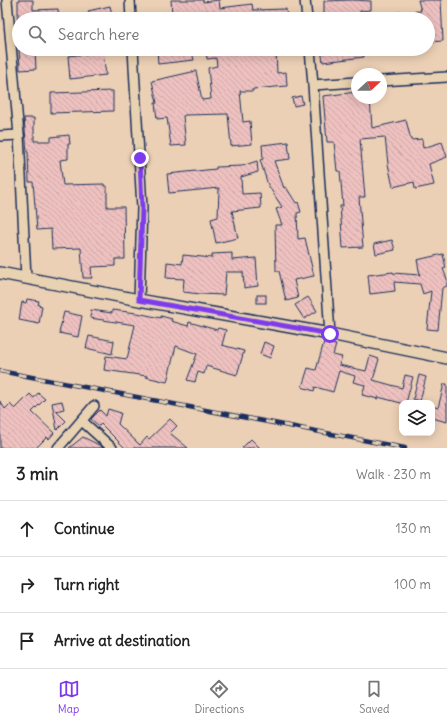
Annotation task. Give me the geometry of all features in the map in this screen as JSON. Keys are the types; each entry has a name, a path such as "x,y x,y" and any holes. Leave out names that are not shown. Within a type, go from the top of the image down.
{"street":[{"path":"130,0 131,12"},
{"path":"305,0 306,12"},
{"path":"5,6 19,135 26,278"},
{"path":"133,56 142,208 139,300"},
{"path":"311,56 314,84 330,334"},
{"path":"387,80 447,77"},
{"path":"314,84 351,82"},
{"path":"0,136 19,135"},
{"path":"0,273 139,300 330,334 447,358"},
{"path":"58,448 94,406"},
{"path":"82,421 112,448"}],"building":[{"path":"18,0 33,0 33,10 58,9 58,12 18,12"},
{"path":"171,0 203,0 203,2 219,0 220,8 252,4 253,10 286,9 286,12 209,11 172,12"},
{"path":"418,0 441,0 443,41 435,42 435,12 398,12 421,11"},
{"path":"324,1 371,1 371,10 360,12 324,12"},
{"path":"110,6 111,12 88,12"},
{"path":"19,56 35,56 36,69 20,70"},
{"path":"68,56 104,56 106,75 70,79"},
{"path":"157,56 193,56 194,60 158,64"},
{"path":"207,56 276,56 277,73 286,72 287,86 253,89 253,91 240,91 243,122 250,121 252,144 231,146 228,114 185,115 183,116 186,145 171,146 167,118 157,119 155,103 157,103 152,81 196,71 202,100 211,99 208,68 217,66 216,58 207,59"},
{"path":"322,56 364,56 364,57 323,62"},
{"path":"113,91 113,111 51,113 51,93"},
{"path":"351,93 351,104 370,104 372,128 406,120 411,140 422,139 423,148 442,142 447,157 429,164 434,185 415,189 414,182 393,187 388,164 385,137 360,139 365,197 359,197 363,247 343,248 340,206 343,206 340,171 337,171 334,142 327,142 323,96"},
{"path":"301,96 303,104 294,106 292,98"},
{"path":"24,118 34,118 34,141 51,141 51,137 69,135 70,144 68,144 68,159 60,160 63,185 104,184 104,186 107,186 107,207 124,207 125,259 115,259 115,266 91,267 92,278 83,278 81,248 52,249 51,229 37,230 33,182 29,182 28,152"},
{"path":"288,142 290,159 274,161 284,188 286,187 296,203 298,202 301,212 297,213 298,239 305,238 314,276 294,280 298,298 286,301 279,271 276,271 275,225 282,225 276,209 282,207 268,185 260,160 263,159 262,145"},
{"path":"257,161 258,172 241,177 242,194 260,193 261,208 232,211 238,238 216,243 211,219 218,217 219,188 169,193 167,174 216,169 216,167 242,166"},
{"path":"392,240 395,250 376,254 374,244"},
{"path":"232,253 232,260 256,258 258,286 244,288 243,272 226,272 224,295 200,294 183,292 184,279 166,278 167,262 182,264 183,255 212,258 212,254"},
{"path":"443,254 446,268 443,269 447,279 447,286 442,288 438,330 427,329 431,291 423,294 420,284 394,282 395,291 370,294 368,275 393,272 420,275 417,260"},
{"path":"257,295 266,295 266,303 257,303"},
{"path":"308,297 317,311 304,319 295,305"},
{"path":"27,299 39,301 38,305 42,306 39,324 19,320 22,302 26,303"},
{"path":"91,310 112,313 112,310 161,318 161,316 172,319 171,321 188,326 189,322 217,330 218,328 226,330 222,345 244,351 237,375 206,366 204,374 198,372 195,382 187,380 197,354 176,346 167,382 146,377 147,376 104,370 106,356 127,359 135,325 90,318"},
{"path":"64,312 82,316 78,337 59,333"},
{"path":"89,336 114,341 112,354 86,348"},
{"path":"264,342 274,346 270,358 260,354"},
{"path":"324,342 336,345 333,355 342,357 339,365 366,371 370,356 379,359 373,380 402,388 405,375 413,377 407,400 399,400 399,402 378,397 378,399 362,395 365,385 353,382 355,376 339,371 333,392 315,387 314,391 302,387 308,368 316,370"},
{"path":"419,375 426,377 420,400 413,399"},
{"path":"444,384 447,384 447,422 435,419 435,407 438,408"},
{"path":"38,393 45,399 32,412 54,433 49,439 47,437 36,448 0,448 0,401 5,409 10,404 15,409 30,394 34,398"},
{"path":"62,401 64,409 56,411 66,421 57,430 52,403"},
{"path":"108,409 121,413 118,424 140,445 147,437 149,439 170,419 177,426 170,433 188,448 125,448 101,424 99,426 91,419 100,410 106,416"},
{"path":"83,437 101,446 103,448 69,448"},
{"path":"251,439 260,448 242,448"}],"railway":[{"path":"0,371 405,448"}],"route":[{"path":"140,158 142,208 139,300 330,334"}]}
